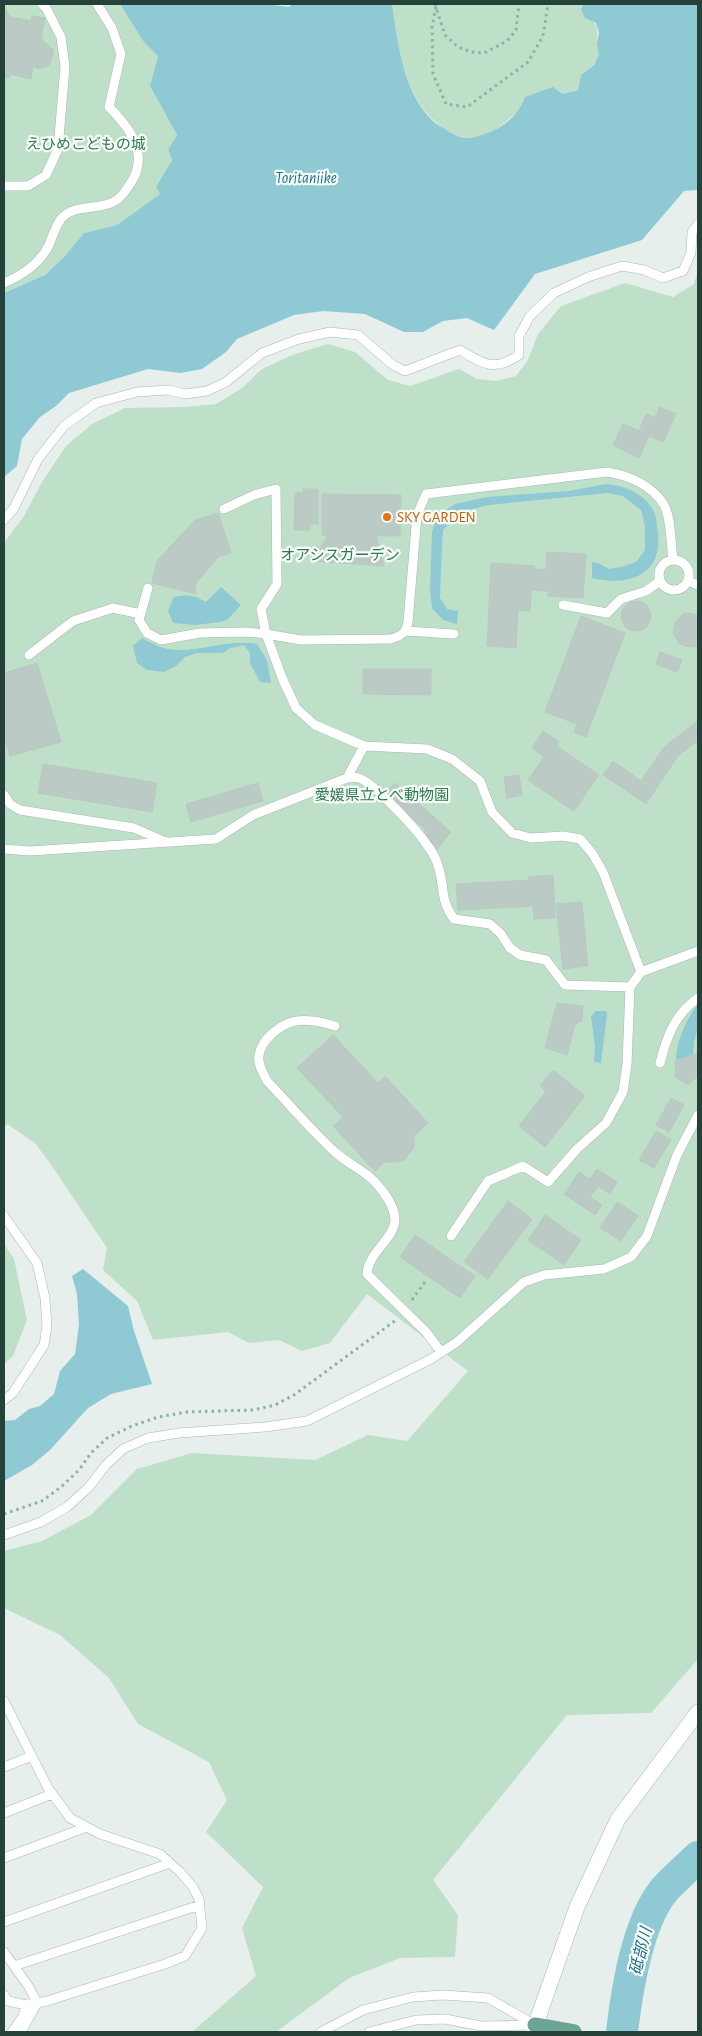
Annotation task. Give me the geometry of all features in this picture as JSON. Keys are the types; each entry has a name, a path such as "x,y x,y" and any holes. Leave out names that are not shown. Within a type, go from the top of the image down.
{"main road":[{"path":"534,2029 574,2032"}],"street":[{"path":"534,2029 576,1907 618,1819 698,1712"}],"lane":[{"path":"4,186 28,186 46,175 58,149 65,67 61,37 42,4"},
{"path":"4,283 17,277 37,262 47,248 60,220 69,212 115,202 135,179 139,163 133,135 109,107 121,54 112,28 97,4"},
{"path":"4,520 14,508 38,459 64,426 96,403 137,392 168,390 185,394 207,392 226,382 262,352 299,339 330,332 358,336 393,365 405,372 460,350 490,365 507,363 519,355 519,336 530,316 554,293 588,277 622,266 644,270 663,278 682,271 691,253 692,232 698,224"},
{"path":"406,631 417,515 426,494 607,472 624,474 645,486 664,506 673,560"},
{"path":"224,509 254,495 276,489 277,584 261,609 266,634 296,708 315,725 364,746 427,749 452,759 480,781 492,812 512,833 531,838 563,836 580,840 592,853 603,872 641,972"},
{"path":"673,560 680,561 688,568 688,581 683,587 673,590 664,587 660,582 660,568 666,561 673,560"},
{"path":"688,581 698,585"},
{"path":"563,605 607,613 621,599 646,591 660,582"},
{"path":"148,588 139,620 147,633 161,640 200,633 246,632 301,640 391,639 400,636 406,631 454,634"},
{"path":"29,655 73,621 113,608 140,614"},
{"path":"347,778 364,746"},
{"path":"4,849 30,851 216,839 253,816 347,778 359,778 392,806 427,845 439,868 445,905 454,919 490,924 501,934 510,948 520,956 546,960 565,984 630,987"},
{"path":"4,795 10,804 20,810 134,828 168,843"},
{"path":"451,1236 488,1181 523,1166 548,1182 578,1149 606,1123 623,1092 627,1064 630,987 641,972 698,952"},
{"path":"660,1063 673,1024 686,1006 698,998"},
{"path":"335,1026 306,1021 292,1022 280,1028 262,1045 258,1055 261,1068 268,1081 336,1153 367,1174 381,1188 395,1216 394,1224 370,1260 367,1274 426,1332 441,1352"},
{"path":"4,1535 41,1522 67,1507 90,1487 106,1465 123,1449 148,1438 179,1433 265,1427 307,1421 457,1342 524,1282 544,1275 604,1269 631,1257 647,1236 677,1155 698,1115"},
{"path":"4,1216 36,1262 45,1298 47,1326 44,1345 13,1393 4,1400"},
{"path":"4,1701 7,1715 52,1794 70,1818 100,1834 160,1854 193,1887 200,1905 202,1928 185,1956 165,1964 47,2001 26,2005 8,2001 4,1994"},
{"path":"4,1767 32,1756"},
{"path":"4,1813 52,1794"},
{"path":"4,1858 87,1827"},
{"path":"4,1922 170,1864"},
{"path":"14,1966 200,1905"},
{"path":"4,1952 30,1986 36,2003 22,2032"},
{"path":"321,2032 363,2010 413,1997 443,1995 488,1998 534,2029"},
{"path":"12,2032 23,2016 26,2005"},
{"path":"369,2032 416,2020 446,2019 481,2026 534,2029"}],"path":[{"path":"436,5 445,35 458,47 471,52 484,53 507,41 512,36 516,30 519,4"},
{"path":"436,5 432,27 433,74 446,104 467,107 528,62 543,36 548,4"},
{"path":"4,1514 42,1501 61,1488 79,1470 91,1453 107,1438 132,1426 158,1417 186,1412 253,1410 275,1405 294,1395 399,1318 425,1282"}],"green space":[{"name":"えひめこどもの城","path":"4,4 120,4 143,41 158,56 150,86 177,135 168,150 172,160 156,187 160,194 117,225 84,233 64,257 45,275 4,293"},
{"path":"392,4 584,4 582,9 597,27 598,58 581,75 578,90 528,106 485,135 467,137 456,135 445,129 431,117 420,104 412,89 405,73 397,39"},
{"path":"698,270 698,1659 651,1713 567,1715 433,1880 458,1915 455,1957 400,1958 349,1978 276,2032 192,2032 256,1976 242,1928 263,1887 206,1832 227,1800 209,1762 138,1724 109,1678 60,1635 4,1608 4,1551 42,1541 91,1515 137,1469 192,1453 315,1460 368,1435 407,1441 468,1371 367,1294 330,1343 302,1351 279,1340 249,1343 228,1332 153,1340 137,1301 103,1270 107,1248 54,1169 35,1143 7,1124 4,1127 4,543 24,516 42,482 66,446 92,424 125,408 185,407 216,404 242,388 262,369 292,355 328,344 355,352 388,380 410,386 459,369 477,379 497,381 516,376 528,360 538,334 561,306 625,283 673,297 694,284"},
{"path":"4,1244 14,1259 27,1320 13,1356 4,1364"}],"water":[{"name":"Toritaniike","path":"120,4 266,4 289,7 292,4 392,4 403,64 413,93 432,120 455,135 469,138 485,134 504,124 519,110 525,97 553,87 562,94 578,90 581,75 594,65 599,55 597,44 599,33 596,23 585,18 581,9 584,4 698,4 698,190 684,191 642,240 535,274 494,330 467,318 443,321 423,332 404,332 365,314 323,311 294,315 237,339 226,352 202,369 180,373 148,369 69,393 56,406 40,417 22,439 17,466 4,477 4,293 45,275 64,257 84,233 117,225 160,194 156,187 172,160 168,150 177,135 150,86 158,56 143,41"},
{"path":"606,484 620,486 640,495 654,512 658,535 658,549 654,561 648,569 629,579 617,581 592,578 592,562 609,569 621,567 636,562 645,550 645,526 641,510 623,496 608,493 489,505 468,510 454,518 443,530 440,598 447,609 458,611 457,624 443,620 432,608 430,588 432,532 435,522 443,512 455,504 487,497 569,491"},
{"path":"221,587 241,605 227,620 195,625 173,623 168,611 174,597 191,596 206,602"},
{"path":"142,638 167,649 178,650 234,643 257,644 267,660 271,683 260,682 250,663 250,653 244,645 230,648 223,653 197,653 185,657 176,666 164,672 147,670 137,663 133,646"},
{"path":"698,1004 698,1028 693,1056 676,1060 683,1030"},
{"path":"596,1011 606,1011 607,1014 601,1063 594,1062 595,1046 591,1016"},
{"path":"83,1269 128,1306 134,1331 152,1384 111,1394 88,1408 50,1450 32,1465 4,1481 4,1421 15,1420 29,1409 40,1406 54,1394 60,1371 75,1354 79,1325 77,1294 72,1276"}],"building":[{"path":"4,6 10,17 31,21 32,16 45,18 41,39 54,50 49,65 42,69 33,67 31,79 10,74 9,78 5,77 4,82"},
{"path":"660,407 676,414 663,442 649,436 639,458 613,445 623,424 639,431 646,414 655,418"},
{"path":"303,489 318,489 318,524 310,524 310,530 294,530 295,493 303,493"},
{"path":"322,494 401,495 400,536 322,535"},
{"path":"218,513 231,553 219,556 195,584 196,594 152,583 157,561 195,520"},
{"path":"328,535 376,535 384,566 313,561"},
{"path":"547,552 586,554 583,598 548,596 548,591 531,590 530,611 518,610 516,648 487,646 491,563 535,566 534,569 546,570"},
{"path":"636,601 647,605 651,616 647,627 636,631 625,627 621,616 625,605"},
{"path":"683,614 698,615 698,645 695,647 684,646 679,643 673,633 675,622"},
{"path":"581,616 625,633 586,737 574,732 577,724 545,712"},
{"path":"660,652 682,660 677,672 656,664"},
{"path":"37,663 61,742 10,756 4,735 4,673"},
{"path":"363,669 431,669 431,695 363,694"},
{"path":"698,721 698,740 678,756 646,804 603,775 613,761 641,781 664,747"},
{"path":"543,731 559,742 557,746 599,775 574,811 528,780 544,757 532,748"},
{"path":"43,764 157,783 152,812 38,793"},
{"path":"519,775 522,795 507,798 504,777"},
{"path":"258,783 263,801 191,822 186,804"},
{"path":"395,783 451,832 437,849 421,835 426,830 385,795"},
{"path":"553,875 555,918 534,919 533,906 458,910 456,884 529,880 528,877"},
{"path":"582,902 588,966 563,969 556,904"},
{"path":"557,1003 583,1006 582,1021 575,1024 567,1055 545,1048"},
{"path":"333,1035 378,1083 385,1076 428,1123 414,1136 414,1147 404,1160 384,1162 375,1171 333,1126 343,1117 297,1068"},
{"path":"698,1053 698,1076 688,1085 675,1077 676,1060"},
{"path":"553,1070 585,1096 545,1147 519,1126 546,1091 540,1086"},
{"path":"671,1098 684,1105 669,1132 656,1125"},
{"path":"656,1131 671,1140 654,1168 639,1160"},
{"path":"597,1169 617,1182 610,1194 598,1186 590,1197 602,1205 595,1215 564,1194 579,1172 590,1179"},
{"path":"508,1201 532,1219 488,1279 464,1262"},
{"path":"617,1202 638,1216 621,1241 600,1228"},
{"path":"545,1215 581,1240 564,1265 528,1240"},
{"path":"415,1235 475,1276 460,1298 400,1257"}],"waterway":[{"name":"砥部川","path":"622,2032 630,1977 647,1919 665,1889 698,1857"}],"place":[{"name":"SKY GARDEN","path":"387,517"}],"park label":[{"name":"オアシスガーデン","path":"340,555"},
{"name":"愛媛県立とべ動物園","path":"382,795"}]}
